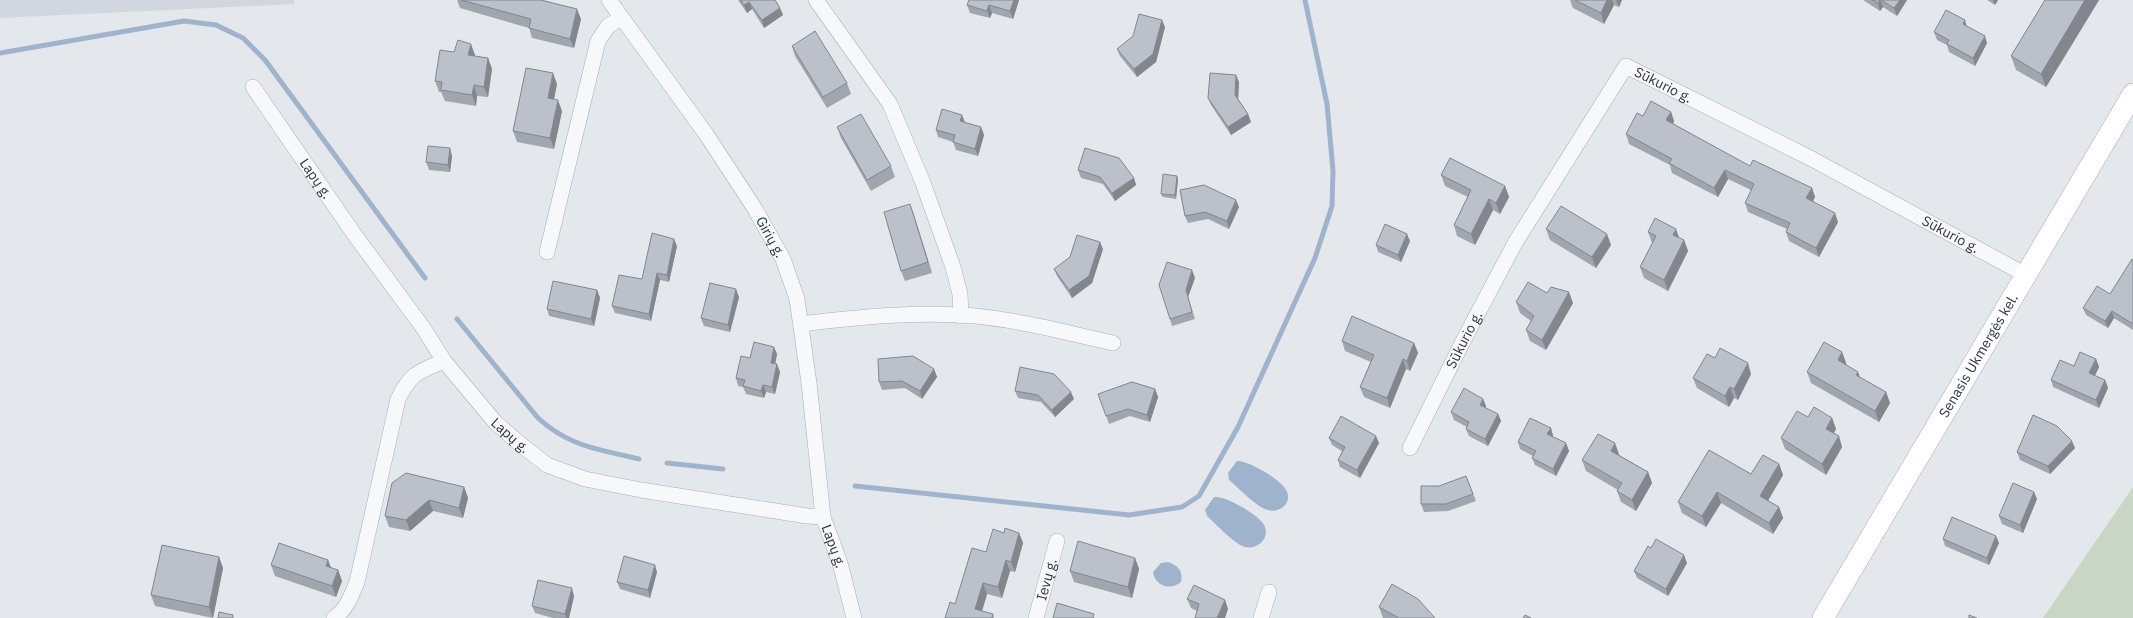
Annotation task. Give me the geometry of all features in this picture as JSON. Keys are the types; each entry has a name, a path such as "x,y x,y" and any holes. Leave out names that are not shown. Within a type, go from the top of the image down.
{"main road":[{"name":"Senasis Ukmergės kel.","path":"1824,618 2133,94"}],"street":[{"name":"Girių g.","path":"609,0 706,134 755,209 782,259 797,299 801,324 809,383 823,517"},
{"path":"816,0 890,104 923,183 953,267 960,294 961,316"},
{"path":"547,252 598,41 608,26 621,18"},
{"name":"Sūkurio g.","path":"1410,448 1462,343 1515,243 1626,66 1812,159 2026,275"},
{"name":"Lapų g.","path":"253,87 354,234 424,329 444,361 495,422 547,465 585,479 640,490 807,516 823,517 840,563 854,618"},
{"path":"801,324 892,316 961,316 1016,322 1113,343"},
{"path":"334,618 342,613 357,582 398,399 405,385 415,373 444,361"},
{"name":"Ievų g.","path":"1036,618 1058,541"},
{"path":"1261,618 1269,592"}],"shaded area":[{"path":"0,0 294,0 294,4 0,18"}],"green space":[{"path":"2133,487 2133,618 2043,618"}],"water":[{"path":"1237,461 1248,464 1269,474 1284,487 1288,496 1287,501 1282,508 1273,511 1263,508 1229,480 1228,473"},
{"path":"1214,497 1219,497 1233,502 1258,518 1265,527 1266,532 1263,540 1255,546 1245,547 1225,533 1207,516 1205,510"},
{"path":"1168,562 1175,565 1181,572 1181,582 1177,585 1164,586 1154,577 1153,572 1161,563"}],"building":[{"path":"461,0 541,0 577,9 570,39 529,28 531,19"},
{"path":"741,0 775,0 780,8 762,20 749,2 744,5"},
{"path":"969,0 1014,0 1010,11 989,5 987,11 967,5"},
{"path":"1575,0 1607,0 1601,13"},
{"path":"1872,0 1880,0 1878,3"},
{"path":"1881,0 1900,0 1894,8"},
{"path":"2045,0 2085,0 2041,74 2011,56"},
{"path":"1946,10 1965,20 1963,24 1985,36 1973,58 1947,44 1949,40 1934,32"},
{"path":"1139,14 1162,20 1153,54 1134,69 1117,49 1133,36"},
{"path":"815,31 847,83 823,97 792,46"},
{"path":"458,40 471,44 468,55 488,58 484,87 474,85 472,95 441,90 442,82 435,81 440,50 454,52"},
{"path":"526,68 553,73 548,98 558,100 550,138 513,131"},
{"path":"1210,73 1236,75 1235,95 1248,114 1228,127 1208,98"},
{"path":"1651,101 1671,112 1666,120 1750,166 1753,160 1812,188 1806,198 1835,213 1816,248 1786,232 1790,223 1745,203 1754,184 1725,170 1714,188 1669,163 1672,159 1626,134 1637,113 1643,116"},
{"path":"942,109 962,115 960,121 981,127 975,149 953,142 955,135 936,130"},
{"path":"861,114 891,166 867,180 837,127"},
{"path":"428,146 450,148 448,165 426,162"},
{"path":"1085,148 1119,158 1134,178 1112,193 1100,177 1078,170"},
{"path":"1450,158 1505,186 1496,203 1489,199 1471,234 1454,225 1471,190 1441,175"},
{"path":"1163,174 1177,176 1175,195 1161,194"},
{"path":"1204,185 1236,200 1227,221 1205,212 1185,216 1180,190"},
{"path":"910,204 928,262 901,271 884,212"},
{"path":"1561,206 1607,234 1592,257 1546,229"},
{"path":"1655,218 1676,229 1673,235 1684,240 1664,280 1640,267 1656,236 1648,232"},
{"path":"1385,224 1407,234 1398,255 1376,245"},
{"path":"652,233 674,239 667,275 657,273 649,314 612,306 619,275 642,279"},
{"path":"1077,235 1100,242 1089,276 1069,290 1054,269 1070,257"},
{"path":"2132,259 2133,324 2112,311 2105,321 2083,308 2097,286 2110,294"},
{"path":"1167,262 1192,270 1186,290 1192,312 1170,319 1159,285"},
{"path":"553,281 597,290 591,319 547,309"},
{"path":"1528,282 1547,293 1551,287 1569,292 1542,340 1526,330 1534,316 1516,302"},
{"path":"710,283 736,289 728,325 701,318"},
{"path":"1352,316 1414,343 1407,361 1403,359 1387,398 1360,387 1374,355 1342,341"},
{"path":"754,342 774,347 771,363 777,364 772,387 763,385 761,391 743,386 745,380 736,378 741,356 750,358"},
{"path":"1824,342 1842,352 1838,360 1858,372 1856,375 1886,392 1875,411 1807,372"},
{"path":"1720,348 1748,363 1734,389 1730,387 1725,396 1693,378 1707,354 1715,358"},
{"path":"2080,352 2096,359 2089,373 2105,380 2096,400 2051,380 2060,360 2074,366"},
{"path":"913,356 934,369 920,391 902,381 879,382 878,359"},
{"path":"1020,367 1054,374 1071,392 1052,410 1038,395 1015,391"},
{"path":"1132,382 1155,389 1147,415 1128,409 1106,416 1098,394"},
{"path":"1464,388 1483,399 1480,405 1498,414 1485,439 1466,429 1469,422 1451,412"},
{"path":"1814,407 1832,418 1826,429 1839,436 1822,464 1781,438 1797,411 1808,417"},
{"path":"2033,415 2057,426 2072,441 2048,466 2017,452"},
{"path":"1341,416 1376,436 1357,470 1338,460 1345,447 1329,438"},
{"path":"1530,418 1551,428 1547,434 1566,443 1553,469 1532,458 1536,451 1518,442"},
{"path":"1598,434 1615,443 1611,451 1648,472 1632,500 1617,491 1622,483 1582,460"},
{"path":"1709,450 1751,474 1763,455 1779,464 1760,496 1779,507 1769,523 1717,492 1702,516 1678,502"},
{"path":"406,473 464,487 459,508 429,500 406,520 385,516 392,483"},
{"path":"1466,476 1473,494 1446,504 1421,504 1421,486 1439,486"},
{"path":"2013,483 2034,492 2020,525 1999,516"},
{"path":"1952,517 1996,536 1987,558 1943,539"},
{"path":"1005,528 1019,533 1011,562 1006,560 998,587 983,583 975,609 993,614 992,618 945,618 950,602 955,604 972,548 986,552 993,529 1004,533"},
{"path":"1656,539 1684,555 1666,589 1634,571 1648,546 1651,548"},
{"path":"1078,541 1135,558 1128,587 1070,571"},
{"path":"279,543 328,560 326,566 338,570 332,586 271,565"},
{"path":"162,545 219,557 209,607 151,595"},
{"path":"624,556 655,565 648,590 617,582"},
{"path":"538,580 572,588 565,614 532,606"},
{"path":"1392,584 1418,599 1435,618 1399,618 1379,607"},
{"path":"1194,585 1225,600 1217,618 1195,618 1199,604 1187,599"},
{"path":"1057,603 1094,614 1093,618 1053,618"},
{"path":"219,612 233,615 233,618 218,618"},
{"path":"1525,615 1531,618 1523,618"},
{"path":"1969,615 1977,618 1969,618"}],"waterway":[{"path":"855,486 1129,515 1182,507 1199,496 1238,427 1315,258 1332,206 1333,171 1327,104 1305,0"},
{"path":"0,53 184,21 216,25 243,38 265,60 425,278"},
{"path":"457,319 538,418 550,428 585,446 639,459"},
{"path":"667,463 723,469"}]}
